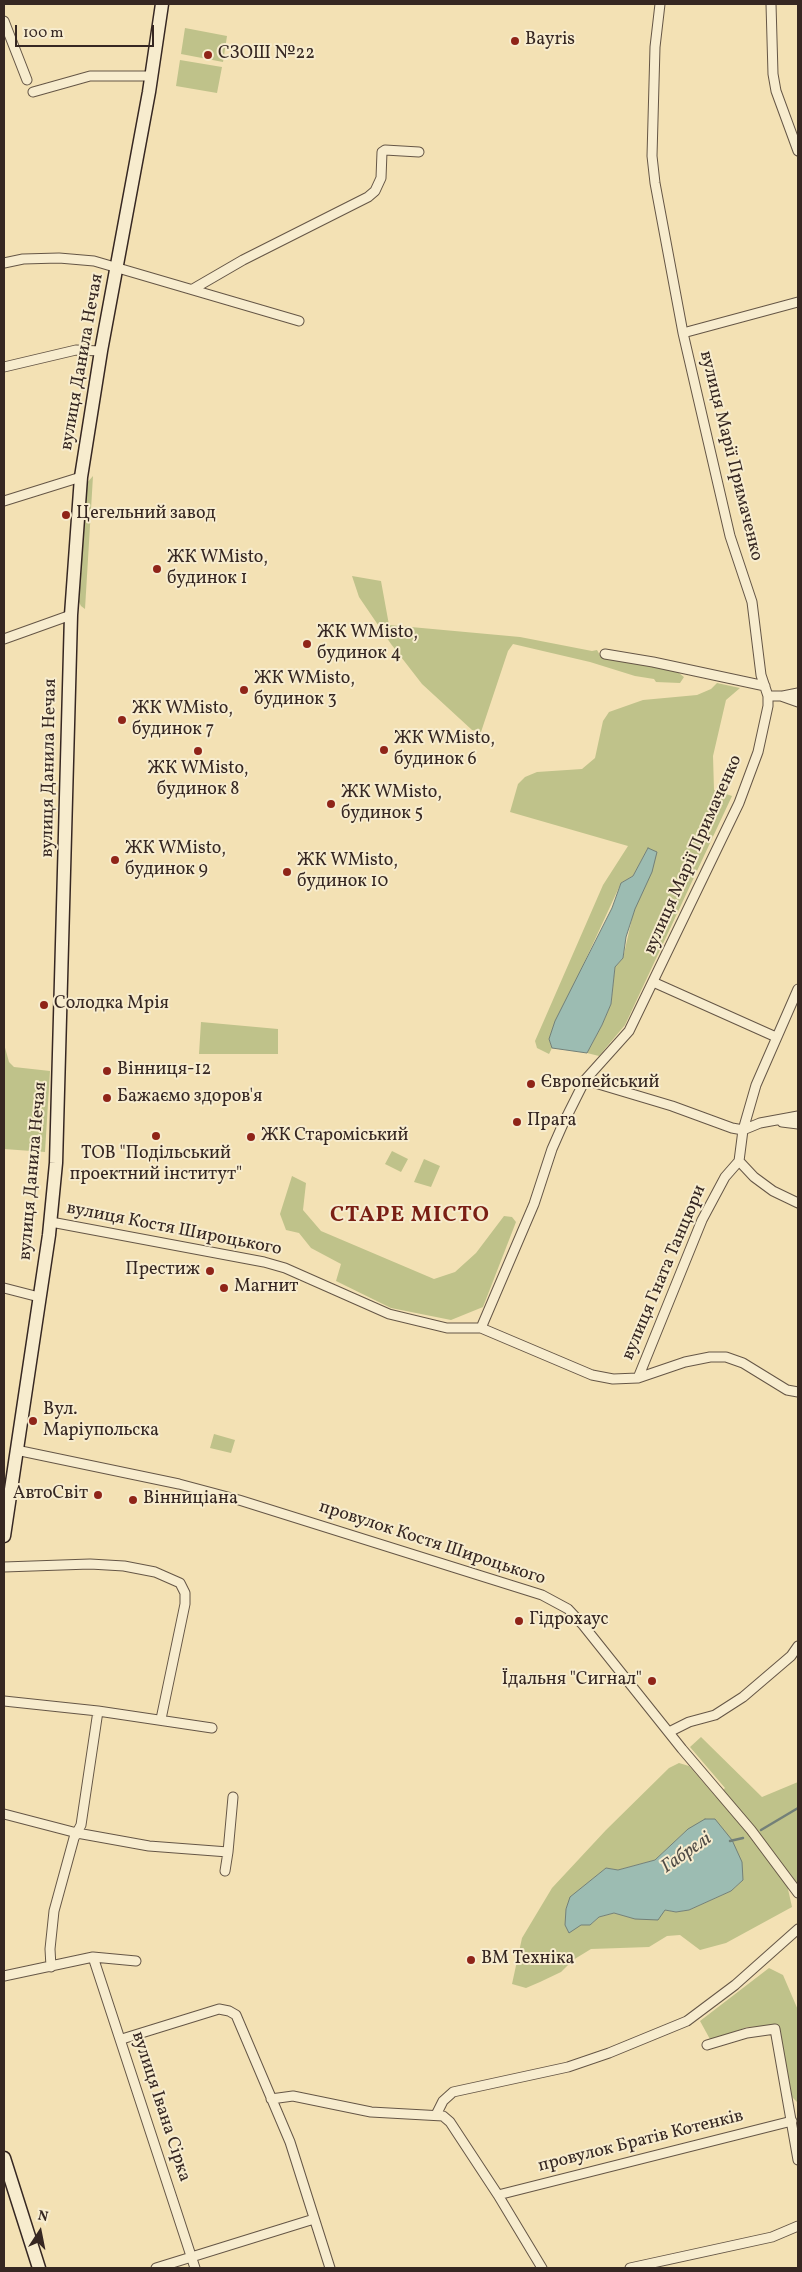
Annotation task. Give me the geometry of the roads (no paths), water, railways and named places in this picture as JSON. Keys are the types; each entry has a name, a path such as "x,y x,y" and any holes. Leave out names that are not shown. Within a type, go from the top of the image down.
{"main road":[{"name":"вулиця Данила Нечая","path":"4,1536 51,1222 58,1142 71,615 82,477 101,351 152,76 162,4"},
{"path":"4,2158 39,2268"}],"street":[{"name":"вулиця Марії Примаченко","path":"480,1328 534,1204 552,1149 585,1080 629,1031 739,803 758,752 768,696 761,675 752,602 730,536 683,333 655,183 652,156 655,47 660,4"},
{"path":"772,4 773,74 776,92 798,151"},
{"path":"4,21 27,80"},
{"path":"33,92 90,76 152,76"},
{"path":"193,289 243,260 368,198 376,191 381,178 382,152 385,150 419,152"},
{"path":"4,263 23,259 59,258 94,261 299,321"},
{"path":"683,333 798,302"},
{"path":"4,367 76,350 101,351"},
{"path":"4,501 82,477"},
{"path":"4,639 71,615"},
{"path":"605,654 653,662 764,686"},
{"path":"768,696 798,693"},
{"path":"780,696 798,702"},
{"path":"653,982 776,1037"},
{"name":"вулиця Гната Танцюри","path":"638,1378 702,1220 725,1177 738,1161 743,1130 756,1086 798,989"},
{"path":"585,1080 743,1130 760,1124 777,1122 798,1116"},
{"path":"777,1122 798,1124"},
{"path":"738,1161 754,1177 773,1191 798,1203"},
{"name":"вулиця Костя Широцького","path":"51,1222 243,1257 285,1268 389,1314 448,1328 480,1328 592,1375 613,1379 638,1378 685,1362 710,1357 726,1357 743,1363 788,1390 798,1392"},
{"path":"4,1288 39,1297"},
{"name":"провулок Костя Широцького","path":"16,1450 179,1484 235,1499 542,1595 568,1609 750,1830 798,1894"},
{"path":"4,1567 90,1564 124,1566 155,1572 180,1582 186,1593 185,1604 161,1719"},
{"path":"669,1732 689,1722 715,1715 743,1697 791,1656 798,1646"},
{"path":"4,1701 161,1719 212,1728"},
{"path":"51,1967 50,1950 54,1911 72,1846 81,1825 98,1711"},
{"path":"225,1871 233,1796"},
{"path":"4,1814 78,1833 149,1846 228,1852"},
{"path":"436,2115 443,2101 453,2092 568,2067 681,2024 735,1985 798,1930"},
{"path":"4,1976 93,1957 136,1961"},
{"name":"вулиця Івана Сірка","path":"93,1957 122,2039 194,2268"},
{"path":"122,2039 219,2009 236,2015 290,2142 330,2268"},
{"path":"707,2045 746,2033 776,2029 798,2160"},
{"path":"271,2099 293,2096 371,2112 444,2116 450,2122 498,2195 542,2268"},
{"name":"провулок Братів Котенків","path":"498,2195 792,2120"},
{"path":"156,2268 314,2220"},
{"path":"630,2268 772,2237 798,2226"}],"water":[{"path":"648,848 657,852 652,872 635,909 626,937 623,958 615,967 611,1004 602,1025 587,1053 552,1048 549,1039 555,1021 612,908 621,883 633,876"},
{"path":"705,1819 715,1819 732,1840 742,1862 743,1880 731,1891 689,1910 676,1912 665,1910 658,1920 635,1919 614,1913 599,1917 590,1925 581,1925 569,1933 565,1925 566,1909 570,1897 606,1868 618,1870 655,1860 688,1829"}],"waterway":[{"name":"Габрелі","path":"761,1830 798,1808"},
{"name":"Габрелі","path":"730,1841 743,1838"}],"place":[{"name":"Bayris","path":"515,41"},
{"name":"СЗОШ №22","path":"208,55"},
{"name":"Цегельний завод","path":"66,515"},
{"name":"ЖК WMisto, будинок 1","path":"157,569"},
{"name":"ЖК WMisto, будинок 4","path":"307,644"},
{"name":"ЖК WMisto, будинок 3","path":"244,690"},
{"name":"ЖК WMisto, будинок 7","path":"122,720"},
{"name":"ЖК WMisto, будинок 6","path":"384,750"},
{"name":"ЖК WMisto, будинок 8","path":"198,751"},
{"name":"ЖК WMisto, будинок 5","path":"331,804"},
{"name":"ЖК WMisto, будинок 9","path":"115,860"},
{"name":"ЖК WMisto, будинок 10","path":"287,872"},
{"name":"Солодка Мрія","path":"44,1005"},
{"name":"Вінниця-12","path":"107,1071"},
{"name":"Європейський","path":"531,1084"},
{"name":"Бажаємо здоров'я","path":"107,1098"},
{"name":"Прага","path":"517,1122"},
{"name":"ТОВ \"Подільський проектний інститут\"","path":"156,1136"},
{"name":"ЖК Староміський","path":"251,1137"},
{"name":"Престиж","path":"210,1271"},
{"name":"Магнит","path":"224,1288"},
{"name":"Вул. Маріупольска","path":"33,1421"},
{"name":"АвтоСвіт","path":"98,1495"},
{"name":"Вінниціана","path":"133,1500"},
{"name":"Гідрохаус","path":"519,1621"},
{"name":"Їдальня \"Сигнал\"","path":"652,1681"},
{"name":"ВМ Техніка","path":"471,1960"}],"district":[{"name":"СТАРЕ МІСТО","path":"410,1217"}]}
